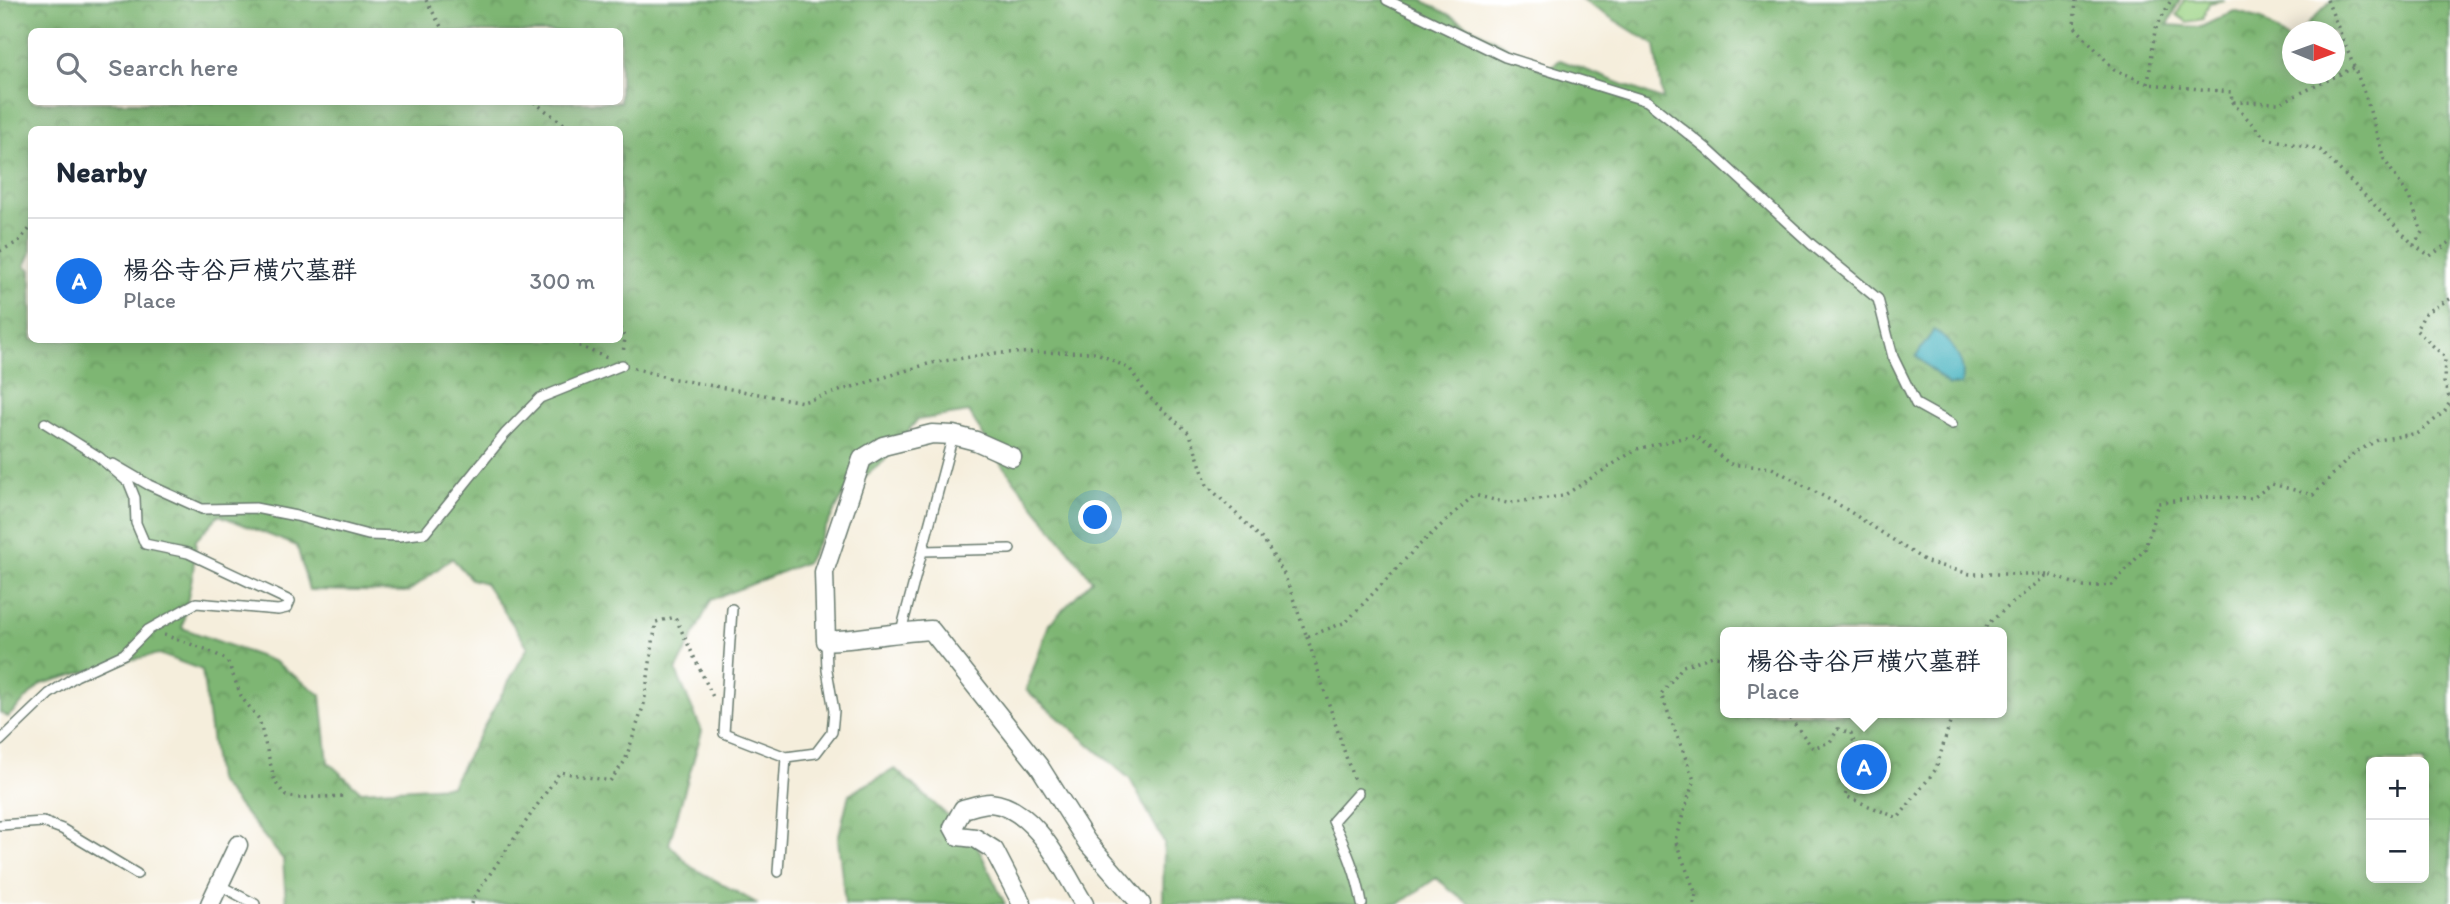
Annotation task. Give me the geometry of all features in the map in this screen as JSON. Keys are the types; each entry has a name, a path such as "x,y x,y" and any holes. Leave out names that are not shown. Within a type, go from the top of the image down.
{"street":[{"path":"1012,457 976,441 932,433 883,446 862,460 824,572 826,641 862,639 901,631 931,630 1039,766 1087,842 1141,904"},
{"path":"1022,904 994,850 975,838 958,836 953,827 963,809 989,803 1017,812 1040,832 1084,904"},
{"path":"210,904 238,845"}],"lane":[{"path":"1387,0 1506,58 1647,101 1706,148 1811,244 1878,299 1893,357 1916,404 1952,424"},
{"path":"46,423 149,485 202,509 255,508 368,535 399,536 425,533 505,434 540,398 622,365"},
{"path":"901,631 953,435"},
{"path":"0,741 49,694 76,676 124,654 148,630 196,603 278,610 287,608 290,601 188,553 145,544 136,523 135,498 129,483 99,457"},
{"path":"923,551 1010,549"},
{"path":"732,609 724,733 786,757 816,753 832,732 834,711 827,670 826,641"},
{"path":"778,872 786,757"},
{"path":"1358,793 1333,821 1350,856 1359,883 1362,904"},
{"path":"0,825 43,822 62,829 137,874"},
{"path":"219,885 255,904"}],"path":[{"path":"426,0 442,28"},
{"path":"2076,0 2074,26 2114,69 2148,85 2231,92 2232,102 2265,138 2320,150 2414,245 2430,256 2450,242"},
{"path":"2148,85 2155,30 2171,0"},
{"path":"2327,0 2365,94 2384,159 2409,197 2422,232 2414,245"},
{"path":"2232,102 2280,103 2354,67"},
{"path":"538,105 567,126"},
{"path":"0,251 18,242 28,231"},
{"path":"1307,637 1346,622 1414,550 1474,495 1507,503 1563,496 1637,449 1694,435 1730,464 1772,468 1841,506 1927,562 1970,574 2048,574 2084,587 2112,585 2145,549 2158,503 2204,497 2253,498 2272,484 2313,495 2354,453 2378,440 2419,433 2445,411 2450,401 2444,382 2445,357 2416,330 2426,312 2450,299"},
{"path":"622,365 625,338 623,334"},
{"path":"573,343 622,365 669,378 803,402 931,363 996,353 1095,352 1130,369 1148,396 1190,434 1207,485 1265,542 1285,576 1358,793"},
{"path":"1986,627 2048,574"},
{"path":"472,904 499,858 560,772 610,781 625,761 644,704 656,622 675,617 715,701"},
{"path":"148,630 186,642 227,660 242,698 259,719 275,782 286,796 345,796"},
{"path":"1694,904 1696,894 1675,840 1694,780 1661,694 1683,666 1713,656 1720,657"},
{"path":"1790,718 1813,748 1830,741 1838,729 1851,733 1858,756 1845,796 1898,818 1936,769 1951,718"}],"green space":[{"path":"0,0 1422,0 1504,45 1545,72 1560,60 1663,100 1655,45 1582,0 2180,0 2168,25 2201,27 2234,11 2261,19 2282,36 2282,84 2345,84 2345,21 2311,21 2332,0 2450,0 2450,904 1469,904 1436,878 1399,904 1163,904 1164,842 1130,779 1026,690 1049,624 1092,580 996,457 969,412 917,420 884,461 845,492 807,562 711,600 676,671 702,731 669,844 691,867 758,904 286,904 283,859 217,780 202,670 159,654 41,684 8,717 0,713","holes":["219,515 297,546 309,590 408,592 452,558 471,579 485,583 528,647 451,786 360,791 328,762 321,695 275,662 182,628 196,540"]},
{"path":"2184,0 2225,0 2209,3 2203,19 2187,22 2177,15"},
{"path":"895,769 974,839 1005,904 845,904 838,839 849,794"}],"water":[{"path":"1934,330 1957,354 1963,369 1961,385 1949,385 1916,356"}],"place":[{"name":"楊谷寺谷戸横穴墓群","path":"1864,767"}]}
